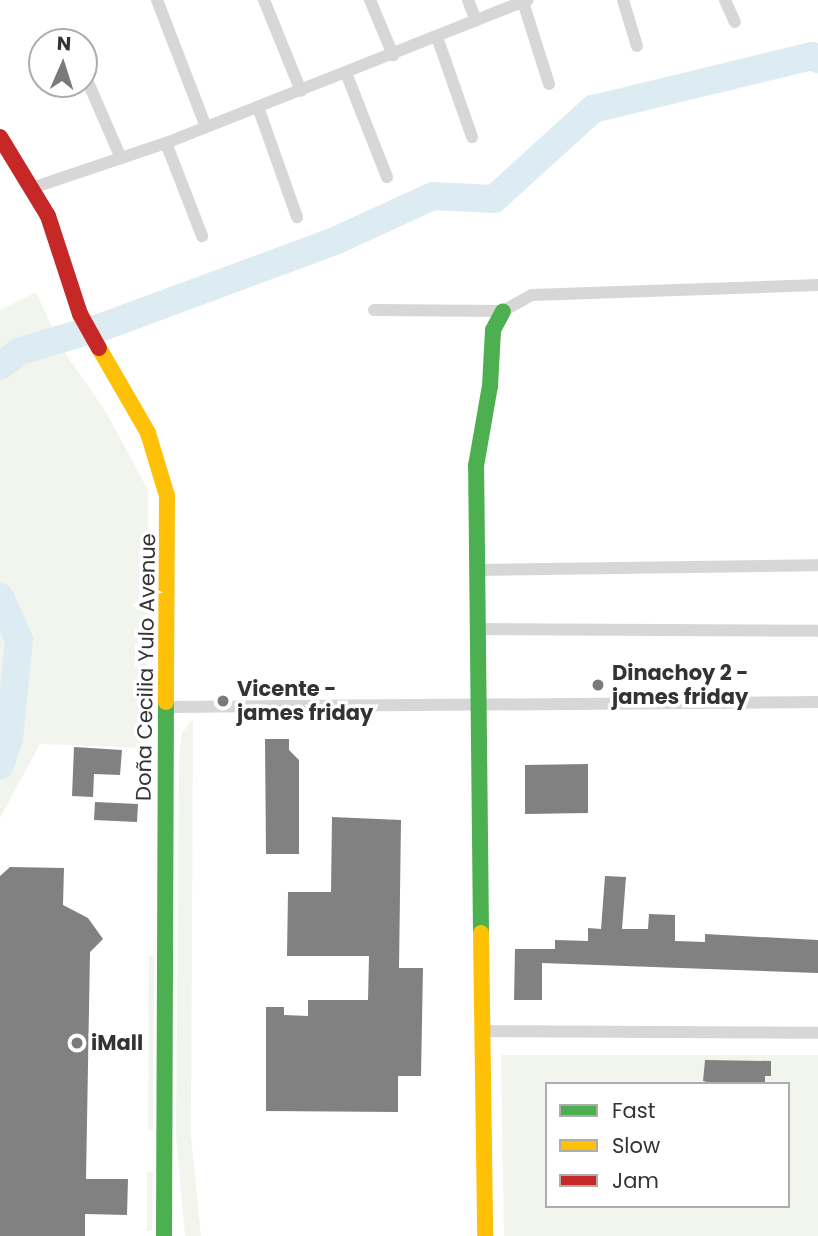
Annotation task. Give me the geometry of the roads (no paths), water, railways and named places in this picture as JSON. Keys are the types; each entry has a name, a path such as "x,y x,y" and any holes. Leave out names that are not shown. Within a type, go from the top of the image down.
{"main road":[{"name":"Doña Cecilia Yulo Avenue","path":"0,138 48,216 80,314 148,433 167,496 164,1236"},
{"path":"485,1236 481,1031 481,629 476,466 490,386 493,330 503,311"}],"street":[{"path":"157,0 206,127"},
{"path":"264,0 301,91"},
{"path":"369,0 393,55"},
{"path":"468,0 476,21"},
{"path":"623,0 637,46"},
{"path":"725,0 735,22"},
{"path":"32,188 166,143 526,1 549,83"},
{"path":"438,37 472,137"},
{"path":"346,73 387,177"},
{"path":"95,98 121,158"},
{"path":"258,107 297,217"},
{"path":"166,143 202,236"},
{"path":"374,310 503,311 532,295 818,285"},
{"path":"480,570 818,565"},
{"path":"481,629 818,631"},
{"path":"167,707 818,702"},
{"path":"481,1031 818,1033"}],"waterway":[{"path":"0,366 20,351 105,326 337,240 433,196 494,199 593,109 812,56 818,59"},
{"path":"0,597 19,640 9,738 0,766"}],"place":[{"name":"Dinachoy 2 - james friday","path":"598,685"},
{"name":"Vicente - james friday","path":"223,701"},
{"name":"iMall","path":"77,1043"}]}
